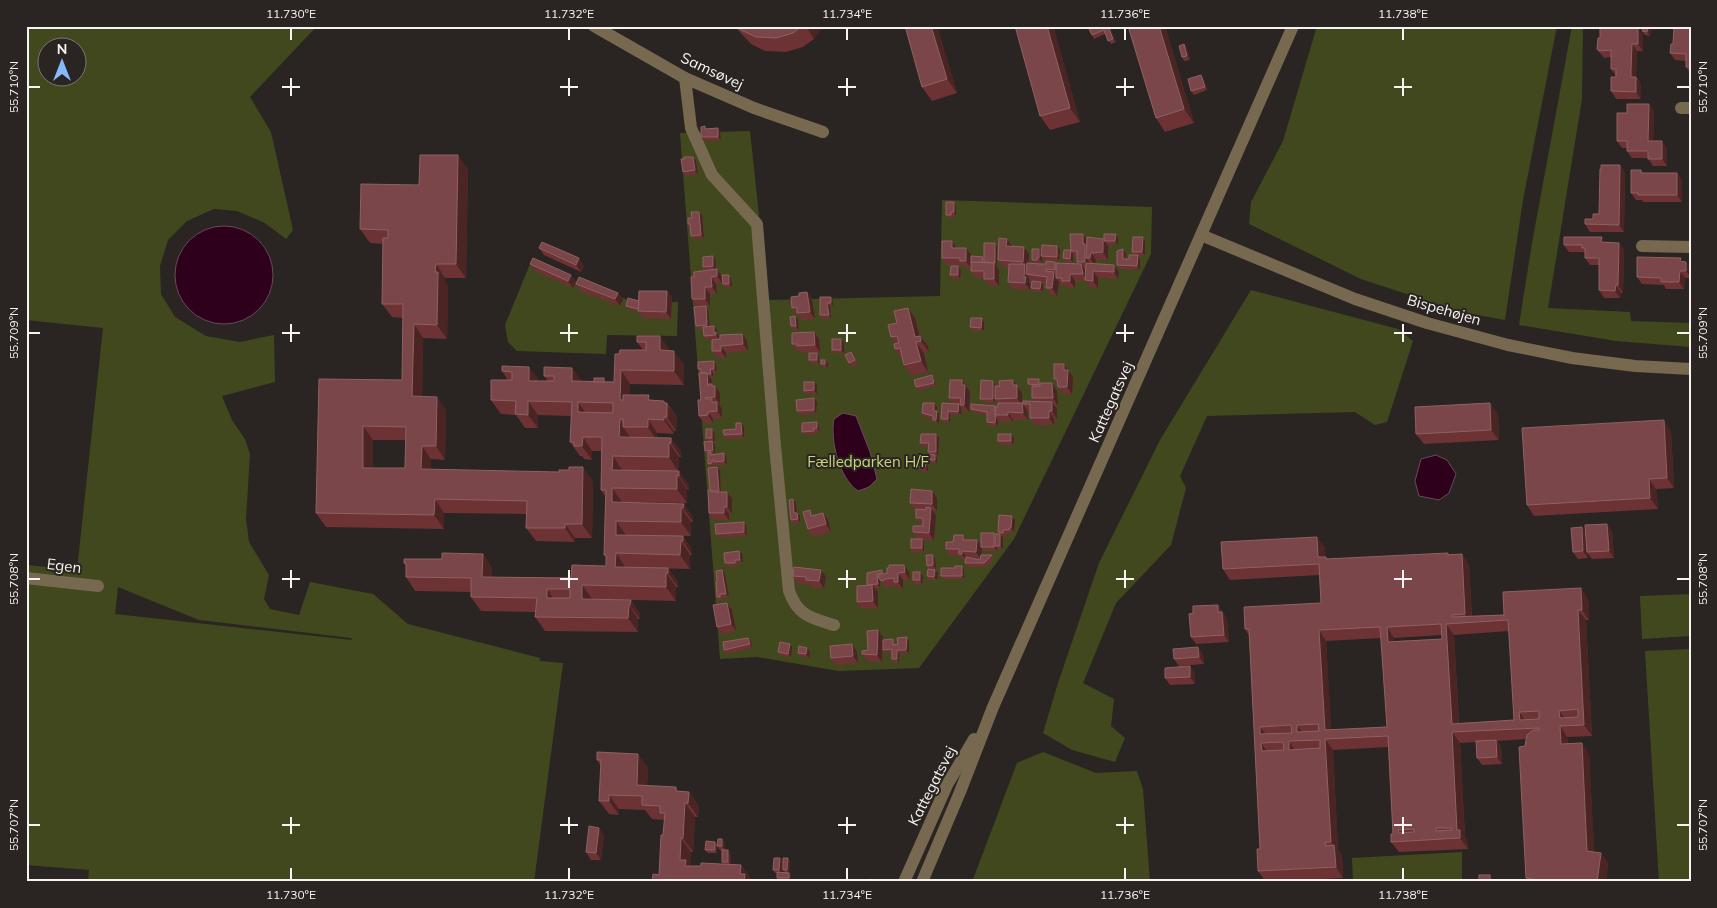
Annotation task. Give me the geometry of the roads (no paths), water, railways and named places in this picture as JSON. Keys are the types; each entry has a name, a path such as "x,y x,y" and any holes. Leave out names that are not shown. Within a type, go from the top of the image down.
{"street":[{"name":"Samsøvej","path":"594,26 685,78 754,108 823,132"},
{"name":"Kattegatsvej","path":"922,882 993,707 1293,26"},
{"path":"685,78 691,128 712,175 757,224 789,591 794,603 803,613 814,619 834,625"},
{"name":"Bispehøjen","path":"1201,235 1355,299 1427,323 1572,358 1635,366 1691,369"},
{"path":"1642,246 1691,247"},
{"name":"Egen","path":"26,578 98,586"},
{"name":"Kattegatsvej","path":"904,882 947,785 993,707"}],"park label":[{"name":"Fælledparken H/F","path":"868,462"}]}
